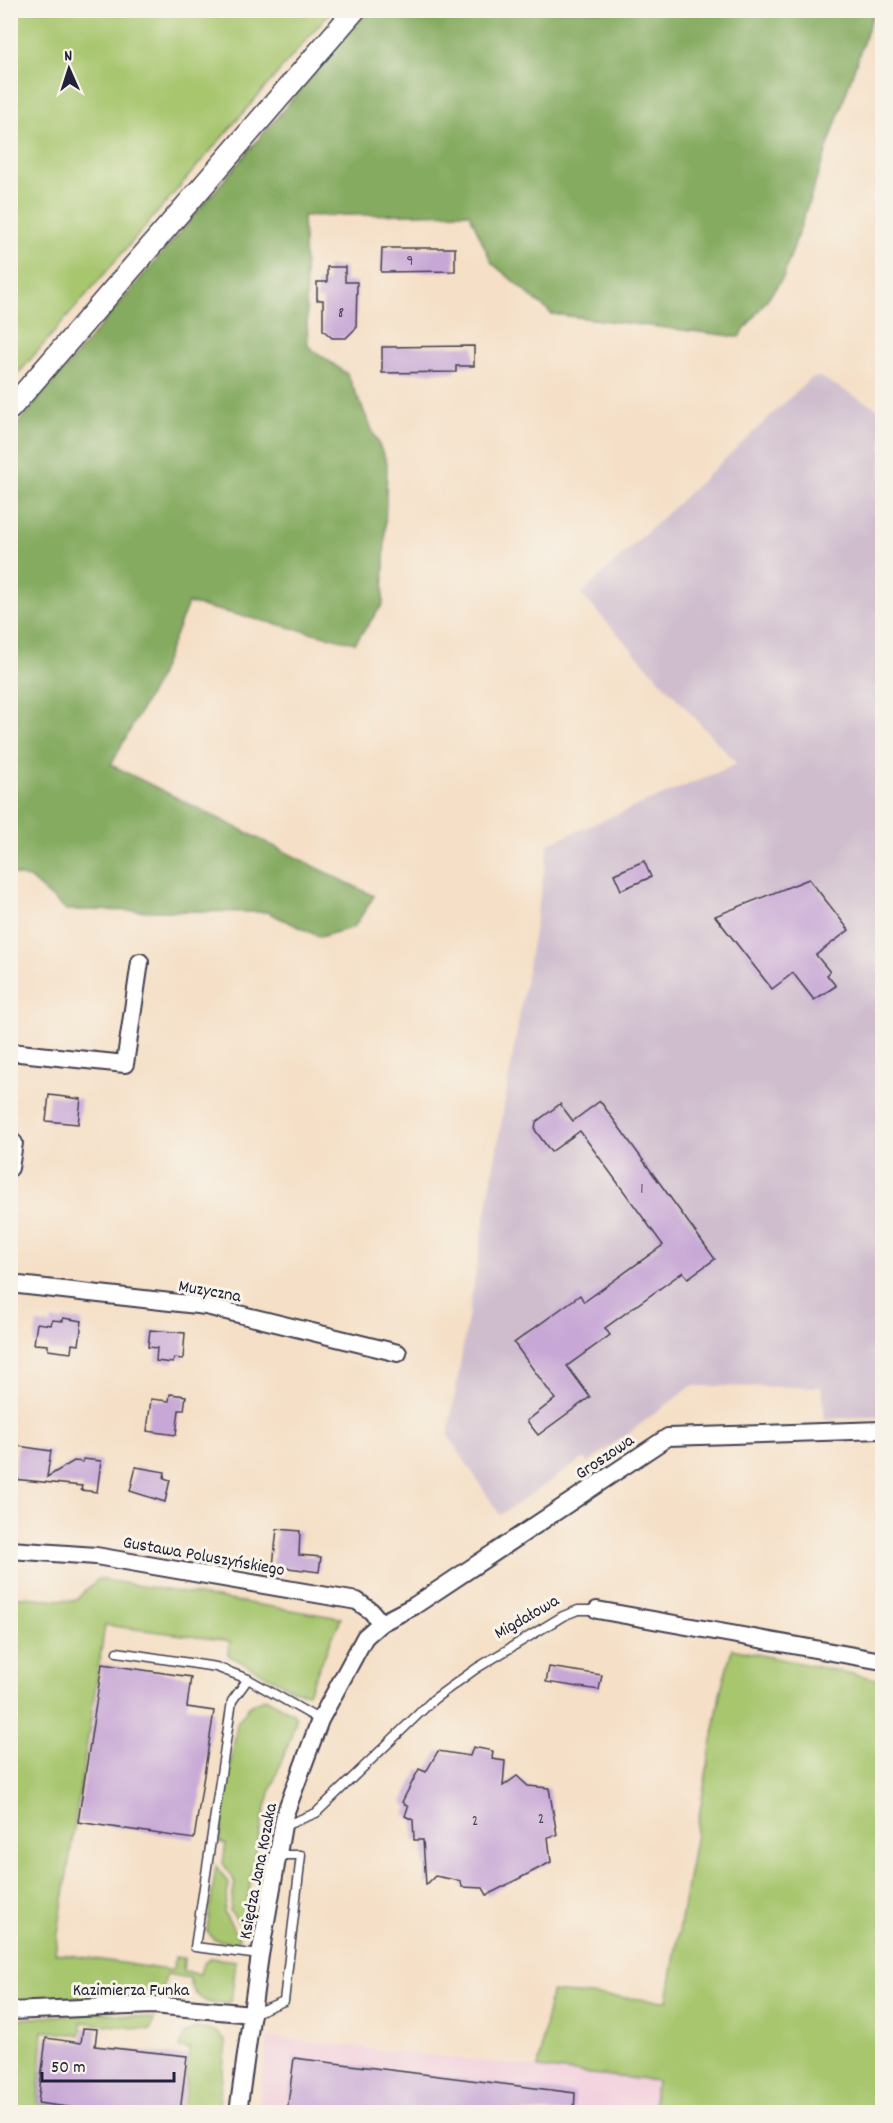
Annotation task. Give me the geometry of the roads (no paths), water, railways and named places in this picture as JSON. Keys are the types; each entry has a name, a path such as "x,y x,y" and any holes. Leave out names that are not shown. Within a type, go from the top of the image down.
{"street":[{"path":"10,409 355,10"},
{"path":"10,1052 125,1064 140,962"},
{"path":"10,1168 14,1143"},
{"name":"Muzyczna","path":"10,1284 206,1306 398,1353"},
{"name":"Groszowa","path":"381,1623 414,1606 668,1437 882,1430"},
{"name":"Gustawa Poluszyńskiego","path":"10,1550 96,1556 357,1601 371,1611 381,1623"},
{"name":"Migdałowa","path":"597,1610 882,1661"},
{"name":"Księdza Jana Kozaka","path":"238,2112 260,1955 283,1826 320,1720 365,1637 381,1623"},
{"name":"Kazimierza Funka","path":"10,2011 153,2005 252,2014"}],"lane":[{"name":"Migdałowa","path":"283,1826 316,1813 434,1699 477,1668 563,1616 578,1610 597,1610"},
{"path":"117,1652 216,1667 248,1679 320,1720"},
{"path":"248,1679 232,1701 195,1947 260,1955"},
{"path":"252,2014 284,2001 301,1855 278,1855"}]}
